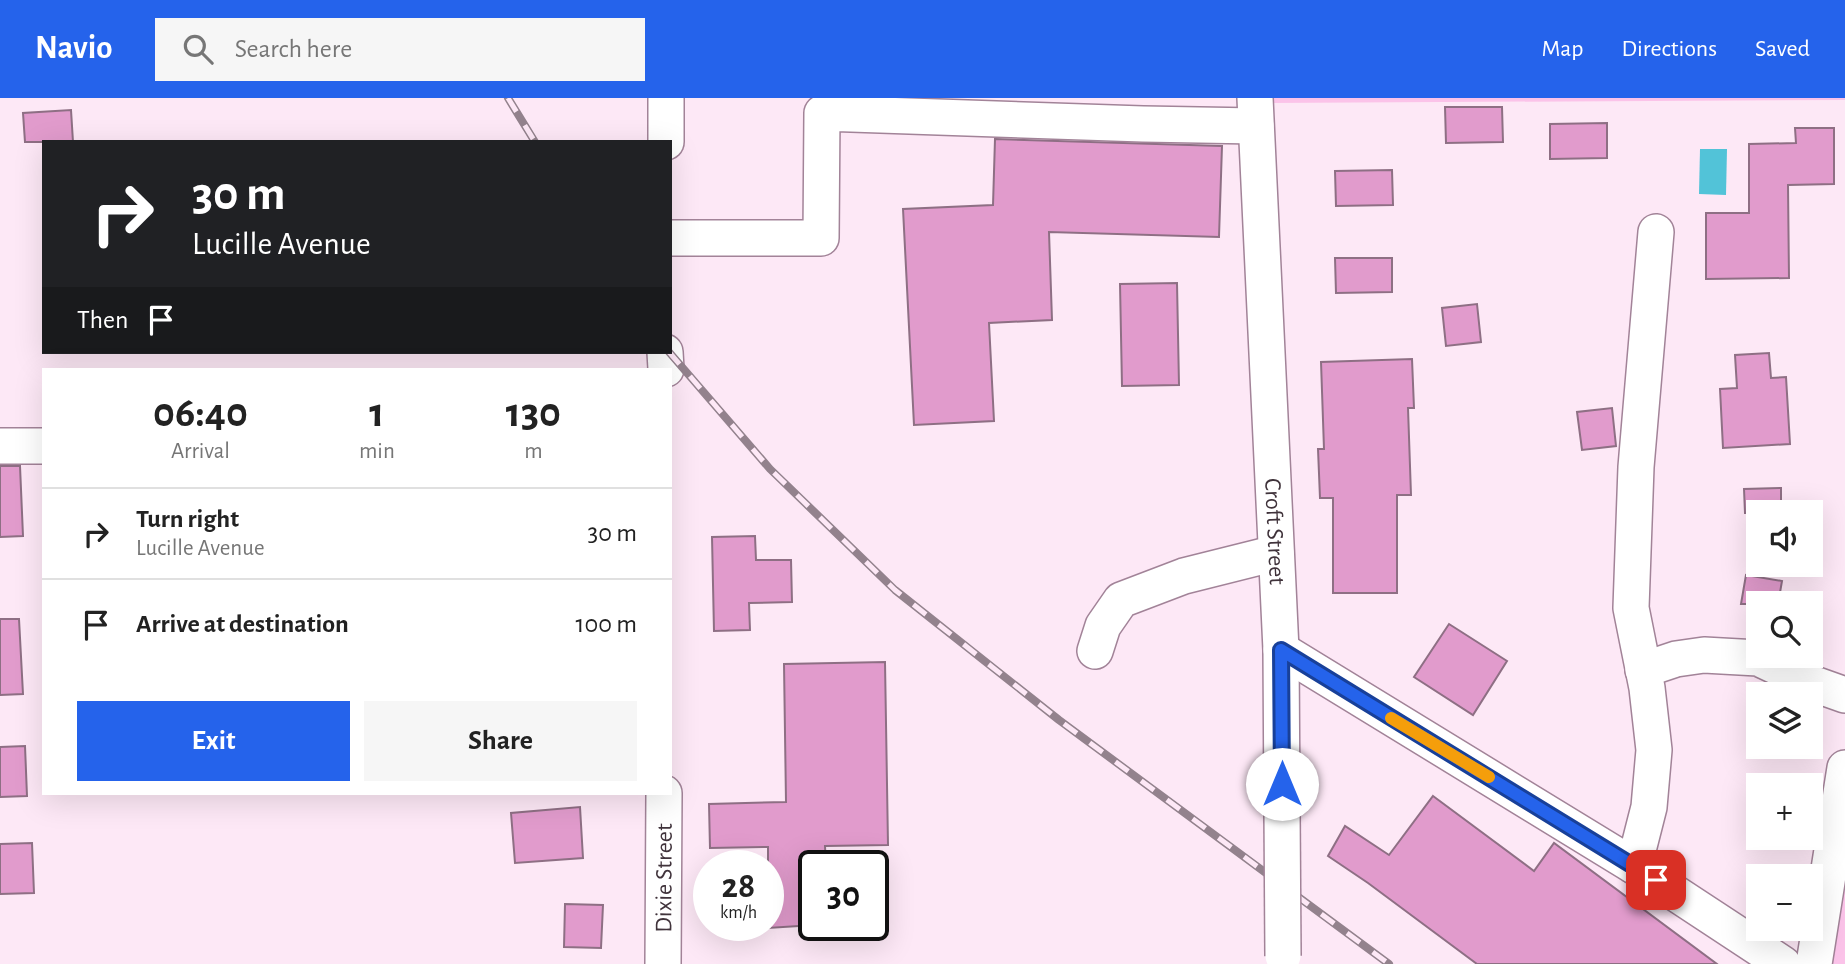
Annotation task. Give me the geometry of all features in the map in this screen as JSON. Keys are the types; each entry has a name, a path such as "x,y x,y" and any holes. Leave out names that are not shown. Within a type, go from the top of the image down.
{"street":[{"path":"666,98 666,140"},
{"path":"672,238 821,238 822,113 1255,112"},
{"name":"Croft Street","path":"1255,112 1281,650 1283,960"},
{"path":"1634,866 1650,807 1654,750 1631,608 1636,467 1656,232"},
{"path":"0,446 42,446"},
{"path":"1095,651 1103,626 1121,600 1184,576 1276,553"},
{"path":"1281,650 1634,866 1783,964"},
{"path":"1643,670 1676,659 1704,655 1758,658 1845,695"},
{"path":"1814,964 1845,768"},
{"name":"Dixie Street","path":"663,964 664,795"}],"shaded area":[{"path":"1255,98 1845,98 1845,100 1255,103"},
{"path":"1845,768 1845,964 1814,964 1818,941 1823,941 1823,907"}],"water":[{"path":"1700,149 1727,149 1726,195 1699,194"}],"building":[{"path":"1445,107 1502,107 1503,142 1446,143"},
{"path":"71,110 73,140 25,142 23,113"},
{"path":"1607,123 1607,158 1550,159 1550,124"},
{"path":"1795,128 1834,128 1834,184 1788,185 1789,278 1706,279 1706,213 1749,213 1749,144 1796,143"},
{"path":"995,139 1222,146 1219,237 1049,232 1052,320 989,323 994,421 914,425 903,209 993,205"},
{"path":"1392,170 1393,205 1336,206 1335,171"},
{"path":"1335,258 1392,258 1392,292 1336,293"},
{"path":"1177,283 1179,385 1122,386 1120,284"},
{"path":"1477,304 1481,342 1446,346 1442,308"},
{"path":"1769,353 1771,378 1786,377 1790,444 1723,448 1720,389 1737,388 1735,355"},
{"path":"1412,359 1414,408 1408,408 1411,495 1397,495 1397,593 1333,593 1333,498 1320,498 1318,449 1324,449 1321,362"},
{"path":"1612,408 1616,446 1582,450 1577,412"},
{"path":"0,466 20,466 23,536 0,537"},
{"path":"1781,488 1781,500 1746,500 1745,513 1744,489"},
{"path":"755,536 756,560 791,560 792,602 749,603 750,630 714,631 712,537"},
{"path":"1746,575 1782,581 1780,591 1746,591 1746,604 1741,604"},
{"path":"0,619 19,619 23,694 0,695"},
{"path":"1449,624 1507,661 1473,715 1414,677"},
{"path":"885,662 888,845 825,846 825,850 798,850 798,926 784,927 784,850 768,850 768,847 710,848 709,804 786,802 784,664"},
{"path":"25,746 27,796 0,797 0,747"},
{"path":"1433,796 1534,871 1554,843 1717,964 1477,964 1328,856 1345,826 1389,855"},
{"path":"580,807 583,858 515,863 511,813"},
{"path":"32,843 34,893 0,894 0,844"},
{"path":"565,904 603,905 601,948 564,947"}],"railway":[{"path":"508,98 534,140"},
{"path":"671,354 770,469 895,590 1059,720 1389,964"}],"slow traffic":[{"path":"1391,718 1489,777"}],"route":[{"path":"1282,784 1281,650 1656,880"}]}
